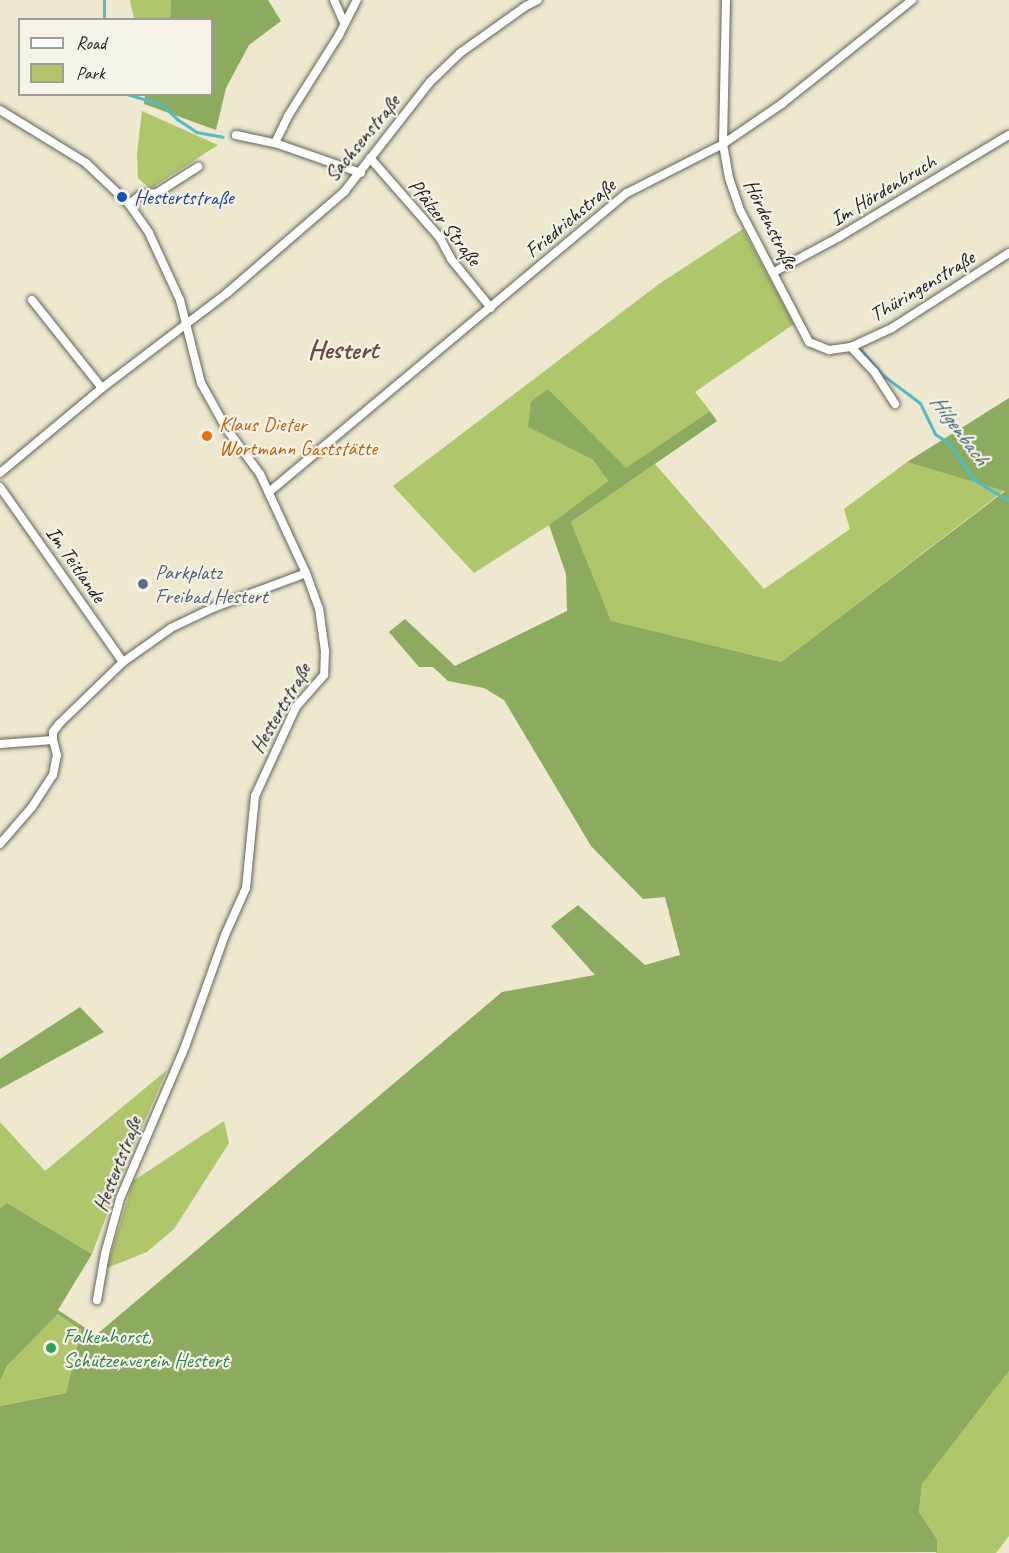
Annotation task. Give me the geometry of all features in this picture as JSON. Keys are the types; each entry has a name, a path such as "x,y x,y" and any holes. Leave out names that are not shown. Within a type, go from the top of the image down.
{"street":[{"path":"334,0 344,22"},
{"path":"275,143 288,116 335,43 357,0"},
{"name":"Sachsenstraße","path":"0,473 102,388 227,293 344,192 430,82 460,53 538,0"},
{"name":"Hördenstraße","path":"726,0 723,144 729,178 741,212 809,342 829,350 851,347"},
{"name":"Friedrichstraße","path":"269,492 627,193 723,144 783,103 912,0"},
{"name":"Hestertstraße","path":"0,110 86,163 129,204 158,250 186,324 201,383 211,403 269,492 306,573 323,628 326,664 324,675 296,707 255,796 246,888 225,934 185,1047 120,1199 105,1254 97,1300"},
{"path":"236,135 275,143 361,173"},
{"name":"Im Hördenbruch","path":"774,273 1009,135"},
{"name":"Pfälzer Straße","path":"370,158 440,238 451,259 491,308"},
{"path":"129,204 141,195 157,193 198,167"},
{"name":"Thüringenstraße","path":"851,347 892,328 1009,253"},
{"path":"32,300 102,388"},
{"path":"851,347 875,372 895,404"},
{"name":"Im Teitlande","path":"0,487 123,662"},
{"path":"0,844 32,807 53,775 57,755 53,740 58,724 123,662 171,628 214,607 306,573"},
{"path":"0,744 53,740"}],"green space":[{"path":"130,0 171,0 170,18 134,18"},
{"path":"171,0 268,0 281,21 249,45 226,88 216,130 144,104 145,96 213,96 213,18 170,18"},
{"path":"142,111 218,145 150,189 138,178 137,154"},
{"path":"743,229 794,324 695,392 710,411 626,469 548,389 528,427 593,460 608,481 549,525 474,573 393,486 659,284"},
{"path":"548,389 626,468 710,411 717,421 571,522 611,621 781,662 1005,491 907,462 1009,398 1009,1371 922,1484 919,1512 937,1539 937,1552 0,1553 0,1406 66,1393 81,1330 58,1314 7,1366 0,1381 0,1208 7,1203 92,1254 58,1310 96,1335 502,992 595,975 551,926 578,905 645,965 680,955 665,897 643,899 591,846 504,700 484,688 448,681 433,667 419,667 389,632 405,619 455,666 567,611 566,574 549,525 608,481 593,460 528,427 531,402"},
{"path":"907,462 1005,490 781,662 611,622 571,522 655,464 764,589 850,529 844,509"},
{"path":"80,1007 104,1032 0,1089 0,1059"},
{"path":"167,1070 129,1156 92,1254 7,1203 0,1208 0,1122 45,1171"},
{"path":"224,1121 229,1143 174,1229 147,1252 107,1268 133,1181"},
{"name":"Falkenhorst, Schützenverein Hestert","path":"58,1314 81,1329 66,1393 0,1406 0,1381 7,1366"},
{"path":"1009,1371 1009,1536 996,1553 936,1553 937,1539 919,1512 922,1484"}],"waterway":[{"path":"104,0 104,18"},
{"path":"133,96 162,105 196,132 223,137"},
{"name":"Hilgenbach","path":"861,350 884,376 920,403 935,434 949,443 973,479 1009,501"}],"place":[{"name":"Hestertstraße","path":"122,197"},
{"name":"Klaus Dieter Wortmann Gaststätte","path":"207,436"},
{"name":"Parkplatz Freibad Hestert","path":"143,584"},
{"name":"Falkenhorst, Schützenverein Hestert","path":"51,1348"}],"district":[{"name":"Hestert","path":"343,350"}]}
